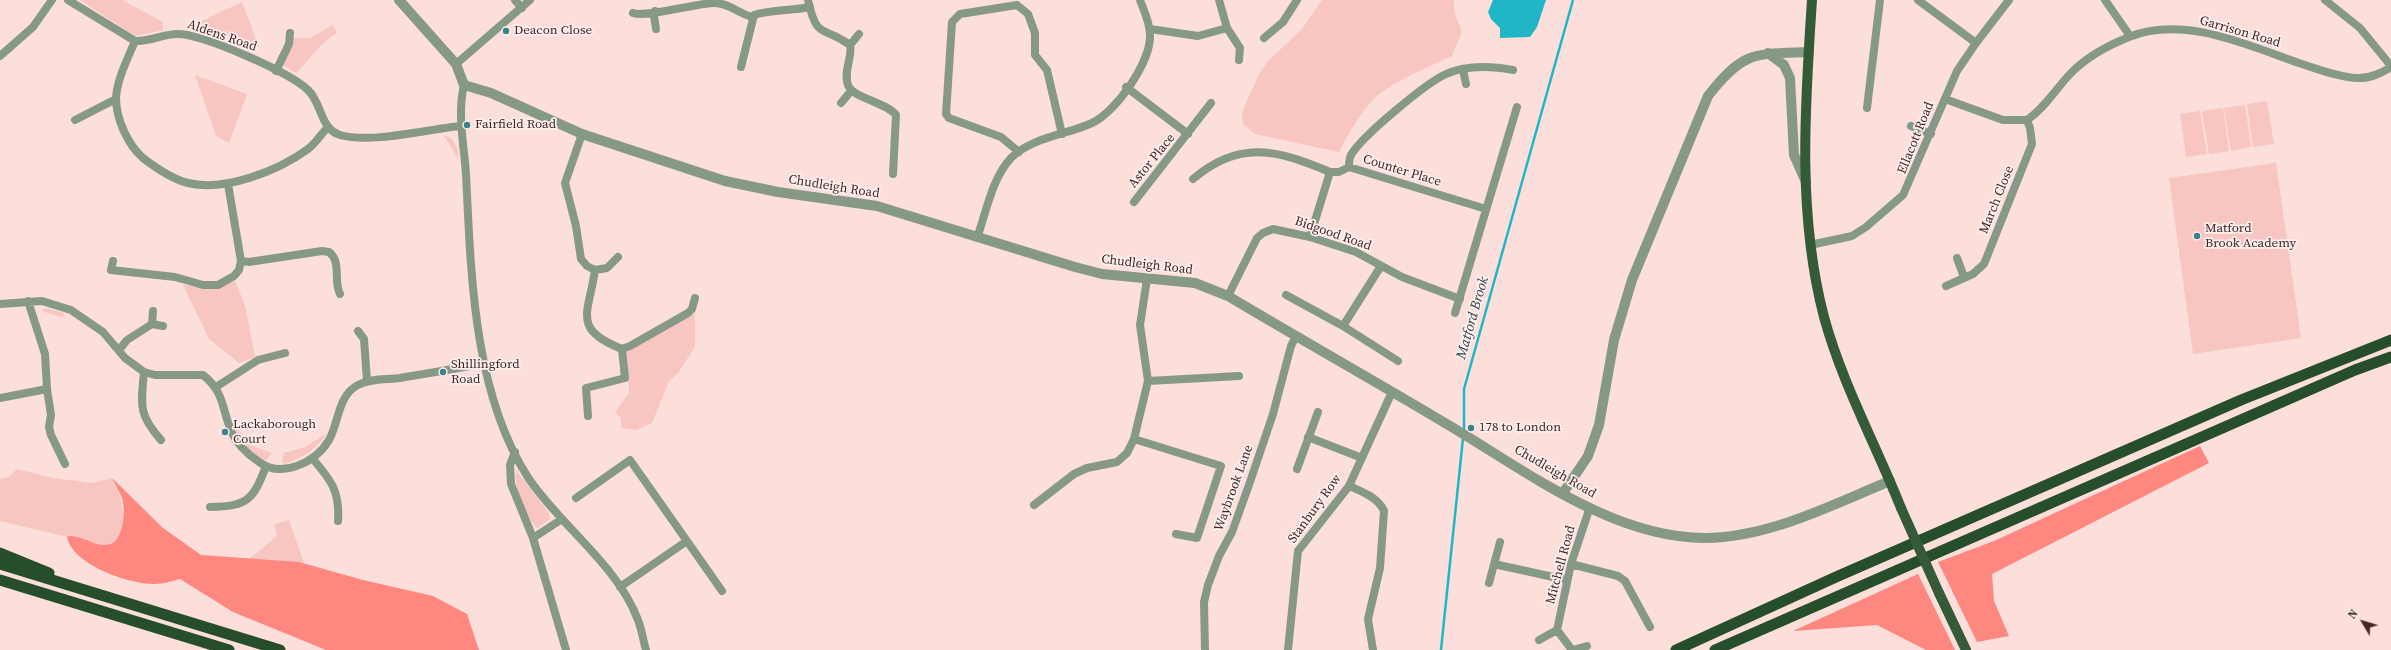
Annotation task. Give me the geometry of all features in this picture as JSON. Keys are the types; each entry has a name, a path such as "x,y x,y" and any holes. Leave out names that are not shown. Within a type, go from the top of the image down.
{"highway":[{"path":"1676,650 1836,577 2234,403 2391,340"},
{"path":"1714,650 2355,370 2391,357"},
{"path":"0,553 21,559 85,589"},
{"path":"0,564 280,650"},
{"path":"0,580 229,650"}],"main road":[{"path":"1812,0 1805,155 1806,182 1810,245 1824,318 1901,508 1966,650"}],"street":[{"path":"0,56 33,27 52,0"},
{"path":"68,0 135,41 122,73 116,99 126,135 139,153 148,161 167,174 188,183 228,184 250,177 299,155 315,143 328,127 341,135 364,138 461,126"},
{"path":"399,0 456,64 464,85 459,109 471,269 484,363 500,424 529,478 620,588 638,619 646,650"},
{"path":"515,0 522,8"},
{"path":"456,64 530,0"},
{"path":"977,238 1004,166 1018,152 1031,144 1094,122 1104,114 1145,61 1150,43 1150,29 1140,0"},
{"path":"1219,0 1227,28 1240,48 1239,60"},
{"path":"1264,38 1283,22 1297,0"},
{"path":"1867,108 1880,0"},
{"path":"1918,0 1976,43"},
{"name":"Ellacott Road","path":"1810,245 1852,236 1866,227 1904,195 1957,71 1976,43 2009,0"},
{"path":"2105,0 2130,36"},
{"path":"2325,0 2360,28 2391,66"},
{"path":"633,13 643,15 655,11 717,3 752,17 767,11 793,11 809,3 814,23 819,28 850,45"},
{"path":"1018,152 1001,137 949,118 946,114 952,22 960,14 1017,5 1028,14 1035,33 1035,55 1047,70 1062,134"},
{"path":"655,11 654,16 656,29"},
{"path":"741,67 752,17"},
{"path":"1150,29 1198,36 1227,28"},
{"name":"Garrison Road","path":"2027,120 2051,100 2072,72 2089,59 2130,36 2183,29 2214,35 2322,71 2358,78 2382,73 2391,66"},
{"path":"276,71 289,44 290,33"},
{"name":"Aldens Road","path":"135,41 146,42 178,34 227,48 276,71 307,89 317,103 328,127"},
{"path":"859,34 850,45 846,73 847,85 851,91 887,107 896,115 893,174"},
{"path":"1563,493 1588,456 1599,425 1614,340 1632,280 1708,96 1734,67 1745,60 1768,53 1809,52"},
{"path":"1768,53 1784,65 1790,78 1794,155 1806,182"},
{"path":"1349,167 1354,150 1412,96 1444,75 1463,70 1497,67 1513,70"},
{"path":"1463,70 1466,84"},
{"name":"Chudleigh Road","path":"464,85 491,93 582,134 725,181 778,192 877,206 977,238 1102,274 1195,283 1228,296 1472,438 1563,493 1590,507 1625,522 1660,532 1696,538 1721,537 1750,533 1786,523 1890,481"},
{"name":"Astor Place","path":"1126,87 1188,134"},
{"path":"841,103 851,91"},
{"path":"75,120 116,99"},
{"path":"1945,99 2003,120 2027,120"},
{"name":"Astor Place","path":"1134,202 1211,103"},
{"path":"1455,312 1517,107"},
{"name":"March Close","path":"1946,286 1973,274 1984,264 2028,156 2032,135 2027,120"},
{"path":"1911,126 1931,134"},
{"path":"582,134 565,182 576,226 581,259 587,266 595,270 607,268 618,257"},
{"path":"1193,179 1209,166 1224,158 1237,153 1253,152 1289,157 1330,172 1310,237"},
{"name":"Counter Place","path":"1330,172 1339,172 1349,167 1486,209"},
{"path":"113,261 111,270 175,277 203,285 218,284 226,281 236,274 241,261 228,184"},
{"name":"Bidgood Road","path":"1228,296 1249,252 1263,233 1273,229 1281,229 1356,252 1402,277 1460,299"},
{"path":"241,261 249,262 308,253 329,252 336,260 337,288 340,294"},
{"path":"1957,258 1964,277"},
{"path":"1343,326 1381,266"},
{"path":"595,270 587,323 594,334 622,349"},
{"path":"1034,505 1074,474 1088,468 1117,462 1127,453 1134,439 1148,381 1140,325 1147,279"},
{"path":"1286,295 1343,326 1398,361"},
{"path":"622,349 688,313 692,309 695,298"},
{"path":"0,304 28,301 54,304 77,313 103,332 133,365 144,372 155,375 203,375 216,387 236,440 253,458 274,469 287,469 312,458 329,439 336,418 349,392 357,385 368,381 399,378 484,363"},
{"path":"28,301 45,354 47,389 51,415 49,426 51,435 65,464"},
{"path":"152,324 153,310"},
{"path":"119,350 127,340 152,324 162,326"},
{"path":"358,331 364,339 368,381"},
{"name":"Waybrook Lane","path":"1205,650 1204,602 1208,585 1219,556 1232,532 1250,482 1273,414 1291,346 1296,336"},
{"path":"588,416 586,388 625,378 622,349"},
{"path":"216,387 258,360 285,353"},
{"path":"144,372 142,399 145,419 161,440"},
{"path":"1148,381 1239,376"},
{"path":"0,398 47,389"},
{"name":"Stanbury Row","path":"1288,650 1298,551 1349,486 1392,392"},
{"path":"1297,469 1318,412"},
{"path":"1308,437 1362,458"},
{"path":"1134,439 1221,466 1197,538 1176,534"},
{"path":"515,452 510,465 511,484 533,538 566,650"},
{"path":"312,458 328,477 335,489 339,504 338,521"},
{"path":"576,498 630,460 722,591"},
{"path":"210,507 237,506 246,501 256,489 266,466"},
{"path":"1349,486 1369,495 1382,506 1384,511 1380,568 1368,619 1373,650"},
{"name":"Mitchell Road","path":"1557,630 1571,564 1590,507"},
{"path":"533,538 562,519"},
{"path":"620,588 687,542"},
{"path":"1490,583 1500,542"},
{"path":"1494,564 1567,580"},
{"path":"1571,564 1618,576 1625,581 1650,626"},
{"path":"1539,640 1557,630 1572,650 1588,646"}],"shaded area":[{"path":"80,0 122,0 163,22 163,30 135,36"},
{"path":"1322,0 1454,0 1454,11 1462,32 1452,56 1416,72 1382,92 1375,98 1363,112 1347,136 1339,152 1255,134 1243,124 1242,112 1258,76 1268,61 1302,29"},
{"path":"242,2 259,47 230,34 221,40 185,29"},
{"path":"333,25 337,33 320,46 296,73 281,64 293,38 310,38"},
{"path":"195,75 247,94 229,143 216,136"},
{"path":"2267,101 2274,144 2253,147 2247,104"},
{"path":"2245,105 2251,147 2231,151 2224,108"},
{"path":"2223,108 2229,151 2209,154 2202,111"},
{"path":"2200,111 2207,154 2186,157 2180,114"},
{"path":"443,135 451,138 455,144 459,159"},
{"path":"2276,163 2301,338 2193,354 2169,178"},
{"path":"235,281 245,305 255,357 239,363 209,339 183,285 215,289"},
{"path":"45,308 64,313 63,318 42,311"},
{"path":"695,313 695,347 678,373 669,381 652,423 636,430 621,428 621,418 615,412 629,393 627,352"},
{"path":"236,427 252,446 272,453 265,461 255,455 247,447 235,429"},
{"path":"327,433 308,453 284,464 282,461 284,453 305,447"},
{"path":"2200,446 2209,463 1992,574 1994,601 2009,636 1977,642 1938,562 1994,541"},
{"path":"17,469 53,478 93,483 112,478 122,505 123,524 120,533 115,540 106,546 0,521 0,479 9,477"},
{"path":"516,470 549,513 550,519 537,528 524,509 518,493"},
{"path":"112,478 163,528 201,555 299,562 363,580 433,596 467,614 479,650 326,650 233,612 180,579 158,584 144,583 117,577 103,571 79,556 71,547 67,537 75,536 105,545 111,544 120,534 124,511 123,504 122,498"},
{"path":"289,520 304,563 249,559 277,536 274,524"},
{"path":"1918,574 1955,650 1926,650 1877,625 1793,631"}],"water":[{"path":"1493,0 1546,0 1537,27 1530,37 1500,38 1500,28 1491,19 1488,12"}],"waterway":[{"name":"Matford Brook","path":"1464,431 1464,389 1573,0"},
{"name":"Matford Brook","path":"1441,650 1463,438"}],"place":[{"name":"Deacon Close","path":"506,31"},
{"name":"Fairfield Road","path":"467,125"},
{"name":"Matford Brook Academy","path":"2197,236"},
{"name":"Shillingford Road","path":"443,372"},
{"name":"178 to London","path":"1471,428"},
{"name":"Lackaborough Court","path":"225,432"}]}
